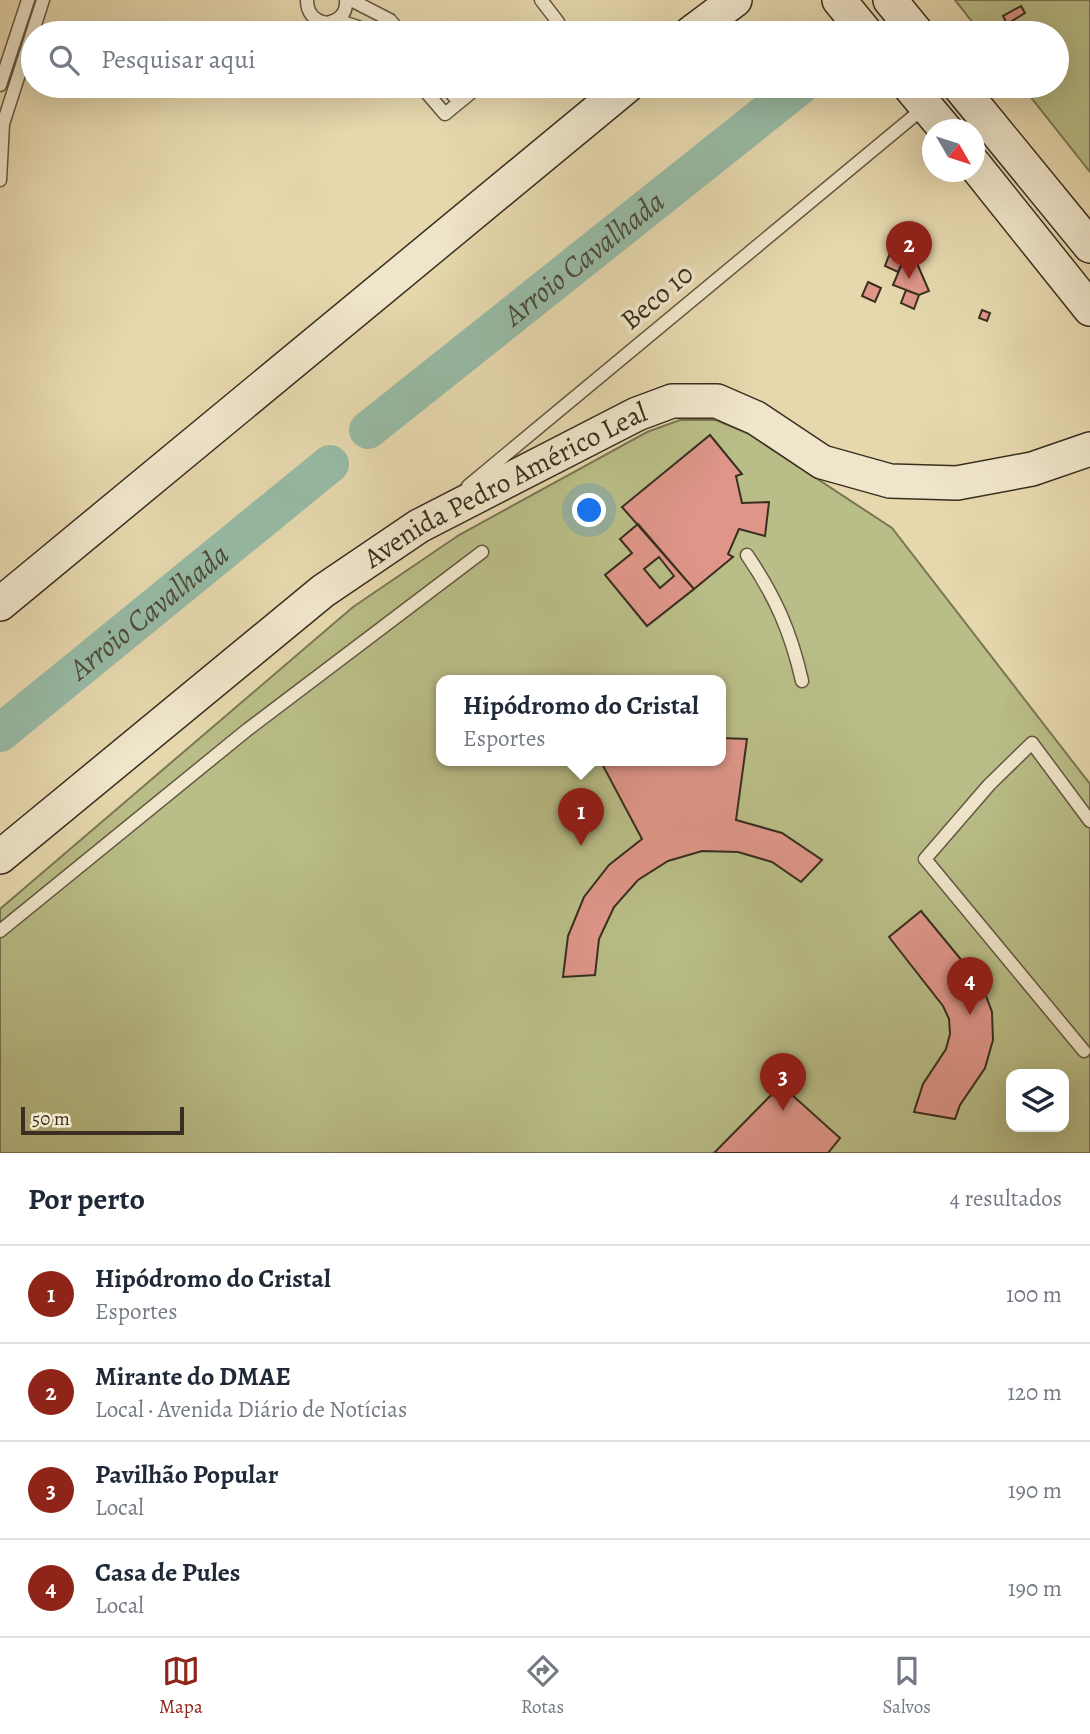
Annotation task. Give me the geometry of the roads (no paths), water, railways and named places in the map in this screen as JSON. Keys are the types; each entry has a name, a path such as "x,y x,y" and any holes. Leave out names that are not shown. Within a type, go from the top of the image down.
{"main road":[{"path":"839,0 856,21"},
{"path":"890,0 907,21"},
{"path":"705,21 727,3"},
{"path":"0,604 612,98"},
{"path":"970,98 1090,246"},
{"path":"985,177 1090,309"},
{"name":"Avenida Pedro Américo Leal","path":"0,857 323,591 419,526 637,414 672,401 717,401 756,418 822,462 890,481 957,483 1032,468 1090,449"}],"lane":[{"path":"21,21 28,0"},
{"path":"36,21 43,0"},
{"path":"334,21 344,12 348,0 391,21"},
{"path":"541,0 557,21"},
{"path":"306,1 310,13 320,21"},
{"path":"0,85 21,21"},
{"path":"0,180 3,124 21,68"},
{"path":"431,98 445,114 464,98"},
{"path":"456,98 459,102"},
{"name":"Beco 10","path":"419,526 927,107"},
{"path":"0,931 247,730 482,552"},
{"path":"747,555 771,590 795,651 802,681"},
{"path":"1084,1051 925,859 989,785 1032,743 1090,821"}],"waterway":[{"name":"Arroio Cavalhada","path":"368,430 785,98"},
{"name":"Arroio Cavalhada","path":"0,733 330,464"}],"place":[{"name":"Mirante do DMAE","path":"909,279"},
{"name":"Hipódromo do Cristal","path":"581,846"},
{"name":"Casa de Pules","path":"970,1015"},
{"name":"Pavilhão Popular","path":"783,1111"}]}
